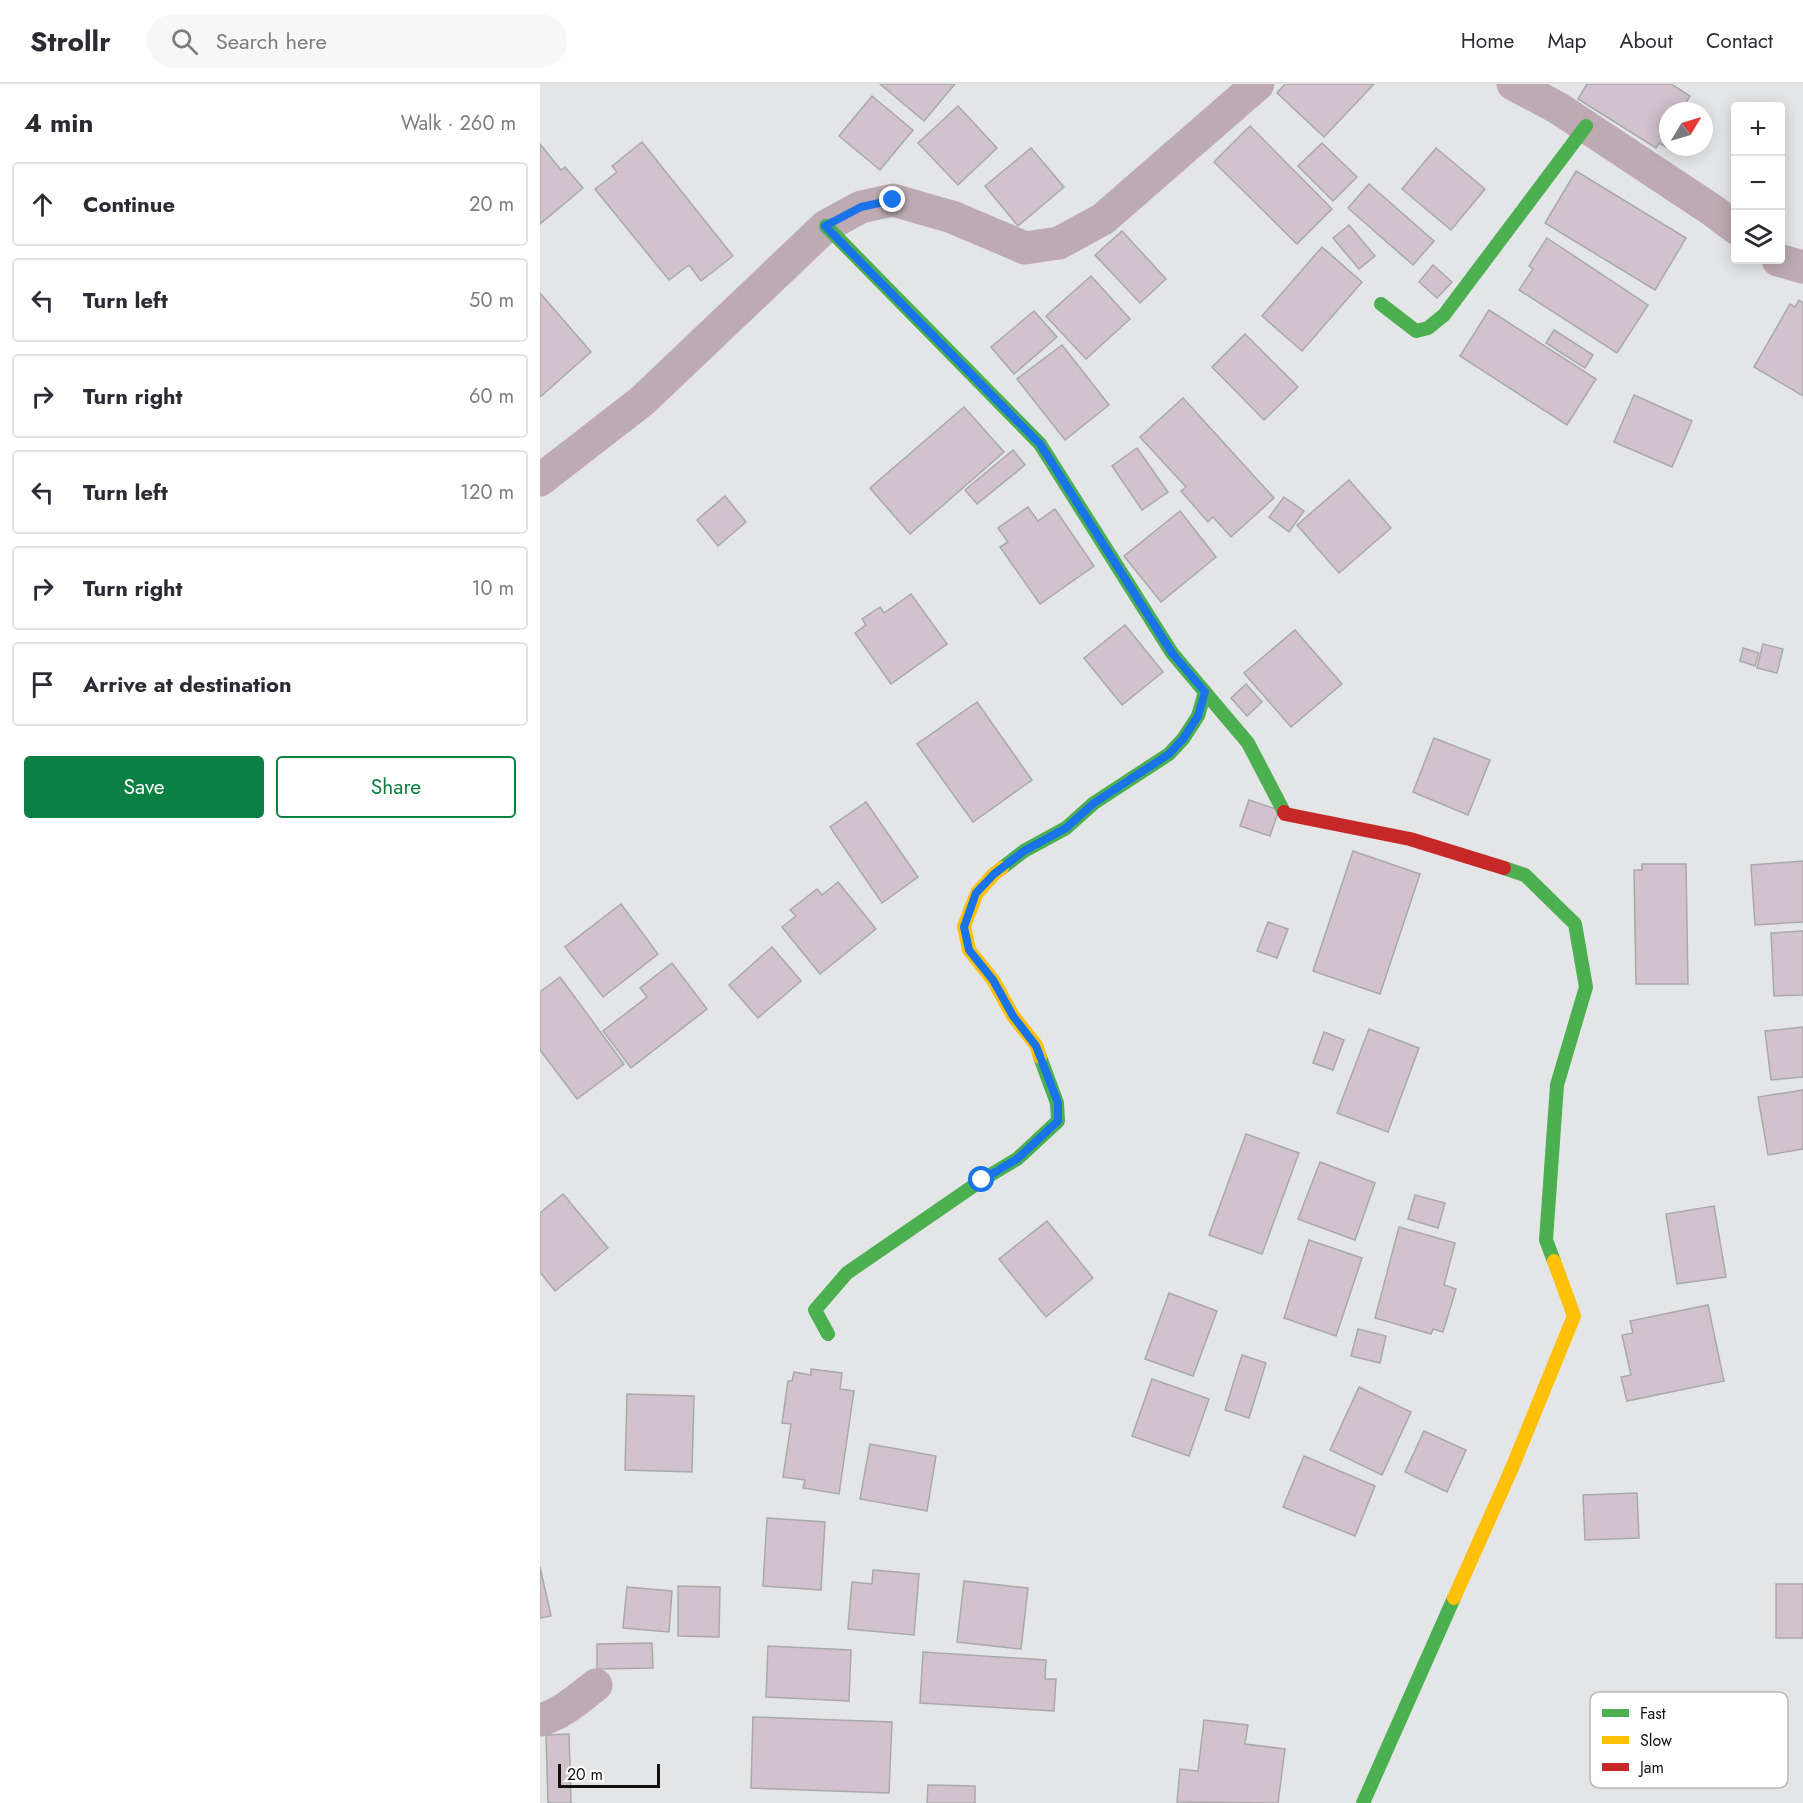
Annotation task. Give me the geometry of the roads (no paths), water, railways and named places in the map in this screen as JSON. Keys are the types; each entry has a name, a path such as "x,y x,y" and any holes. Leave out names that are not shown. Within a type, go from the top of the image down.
{"street":[{"path":"540,480 642,401 825,226 861,207 893,200 952,217 1025,248 1059,243 1103,219 1258,84"},
{"path":"1513,84 1564,96 1586,126 1731,224"},
{"path":"1381,304 1416,331 1428,328 1444,315 1586,126"},
{"path":"825,226 1040,444 1172,653 1248,743 1285,814 1410,839 1525,875 1575,924 1586,987 1557,1085 1546,1240 1574,1316 1512,1468 1363,1803"},
{"path":"1785,262 1803,267"},
{"path":"828,1334 815,1310 847,1274 982,1180 1017,1159 1058,1121 1058,1103 1036,1046 1013,1016 993,980 969,950 964,927 976,893 994,874 1024,851 1066,828 1094,803 1169,754 1183,739 1198,716 1205,692"},
{"path":"540,1720 551,1717 571,1705 596,1686"}]}
